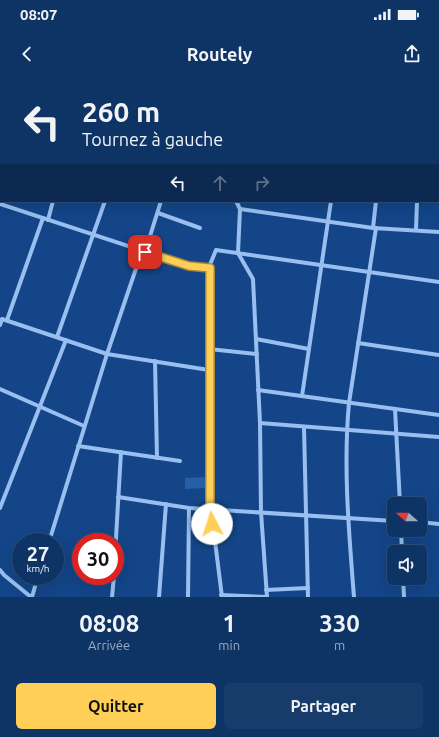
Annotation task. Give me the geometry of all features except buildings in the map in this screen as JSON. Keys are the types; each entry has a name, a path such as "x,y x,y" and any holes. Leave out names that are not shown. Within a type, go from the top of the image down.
{"street":[{"path":"7,320 53,202"},
{"path":"57,337 105,202"},
{"path":"52,533 107,354 161,202"},
{"path":"236,202 240,209 238,253 253,279 260,423 261,512 267,597 221,596 210,509 210,268 216,250 238,253 322,265 439,282"},
{"path":"302,396 331,202"},
{"path":"354,597 348,518 346,430 369,272 376,202"},
{"path":"416,230 417,202"},
{"path":"0,204 189,266 210,268"},
{"path":"240,209 374,228 439,232"},
{"path":"158,212 200,228"},
{"path":"0,325 2,319 7,320 107,354 209,370"},
{"path":"256,339 309,349"},
{"path":"0,508 66,340"},
{"path":"358,343 439,354"},
{"path":"210,349 257,354"},
{"path":"155,361 157,458"},
{"path":"0,389 84,426"},
{"path":"258,390 439,415"},
{"path":"395,409 400,497"},
{"path":"260,423 439,437"},
{"path":"304,427 308,597"},
{"path":"78,446 180,461"},
{"path":"116,533 121,452"},
{"path":"0,494 4,498"},
{"path":"118,497 189,508 387,521"},
{"path":"159,597 166,504"},
{"path":"188,597 189,508"},
{"path":"427,523 439,524"},
{"path":"0,570 32,597 35,585"},
{"path":"112,597 113,585"},
{"path":"403,585 404,597"},
{"path":"266,590 308,588"}],"shaded area":[{"path":"206,477 206,488 185,489 185,478"}],"route":[{"path":"145,252 189,266 210,268 210,509 212,524"}]}
